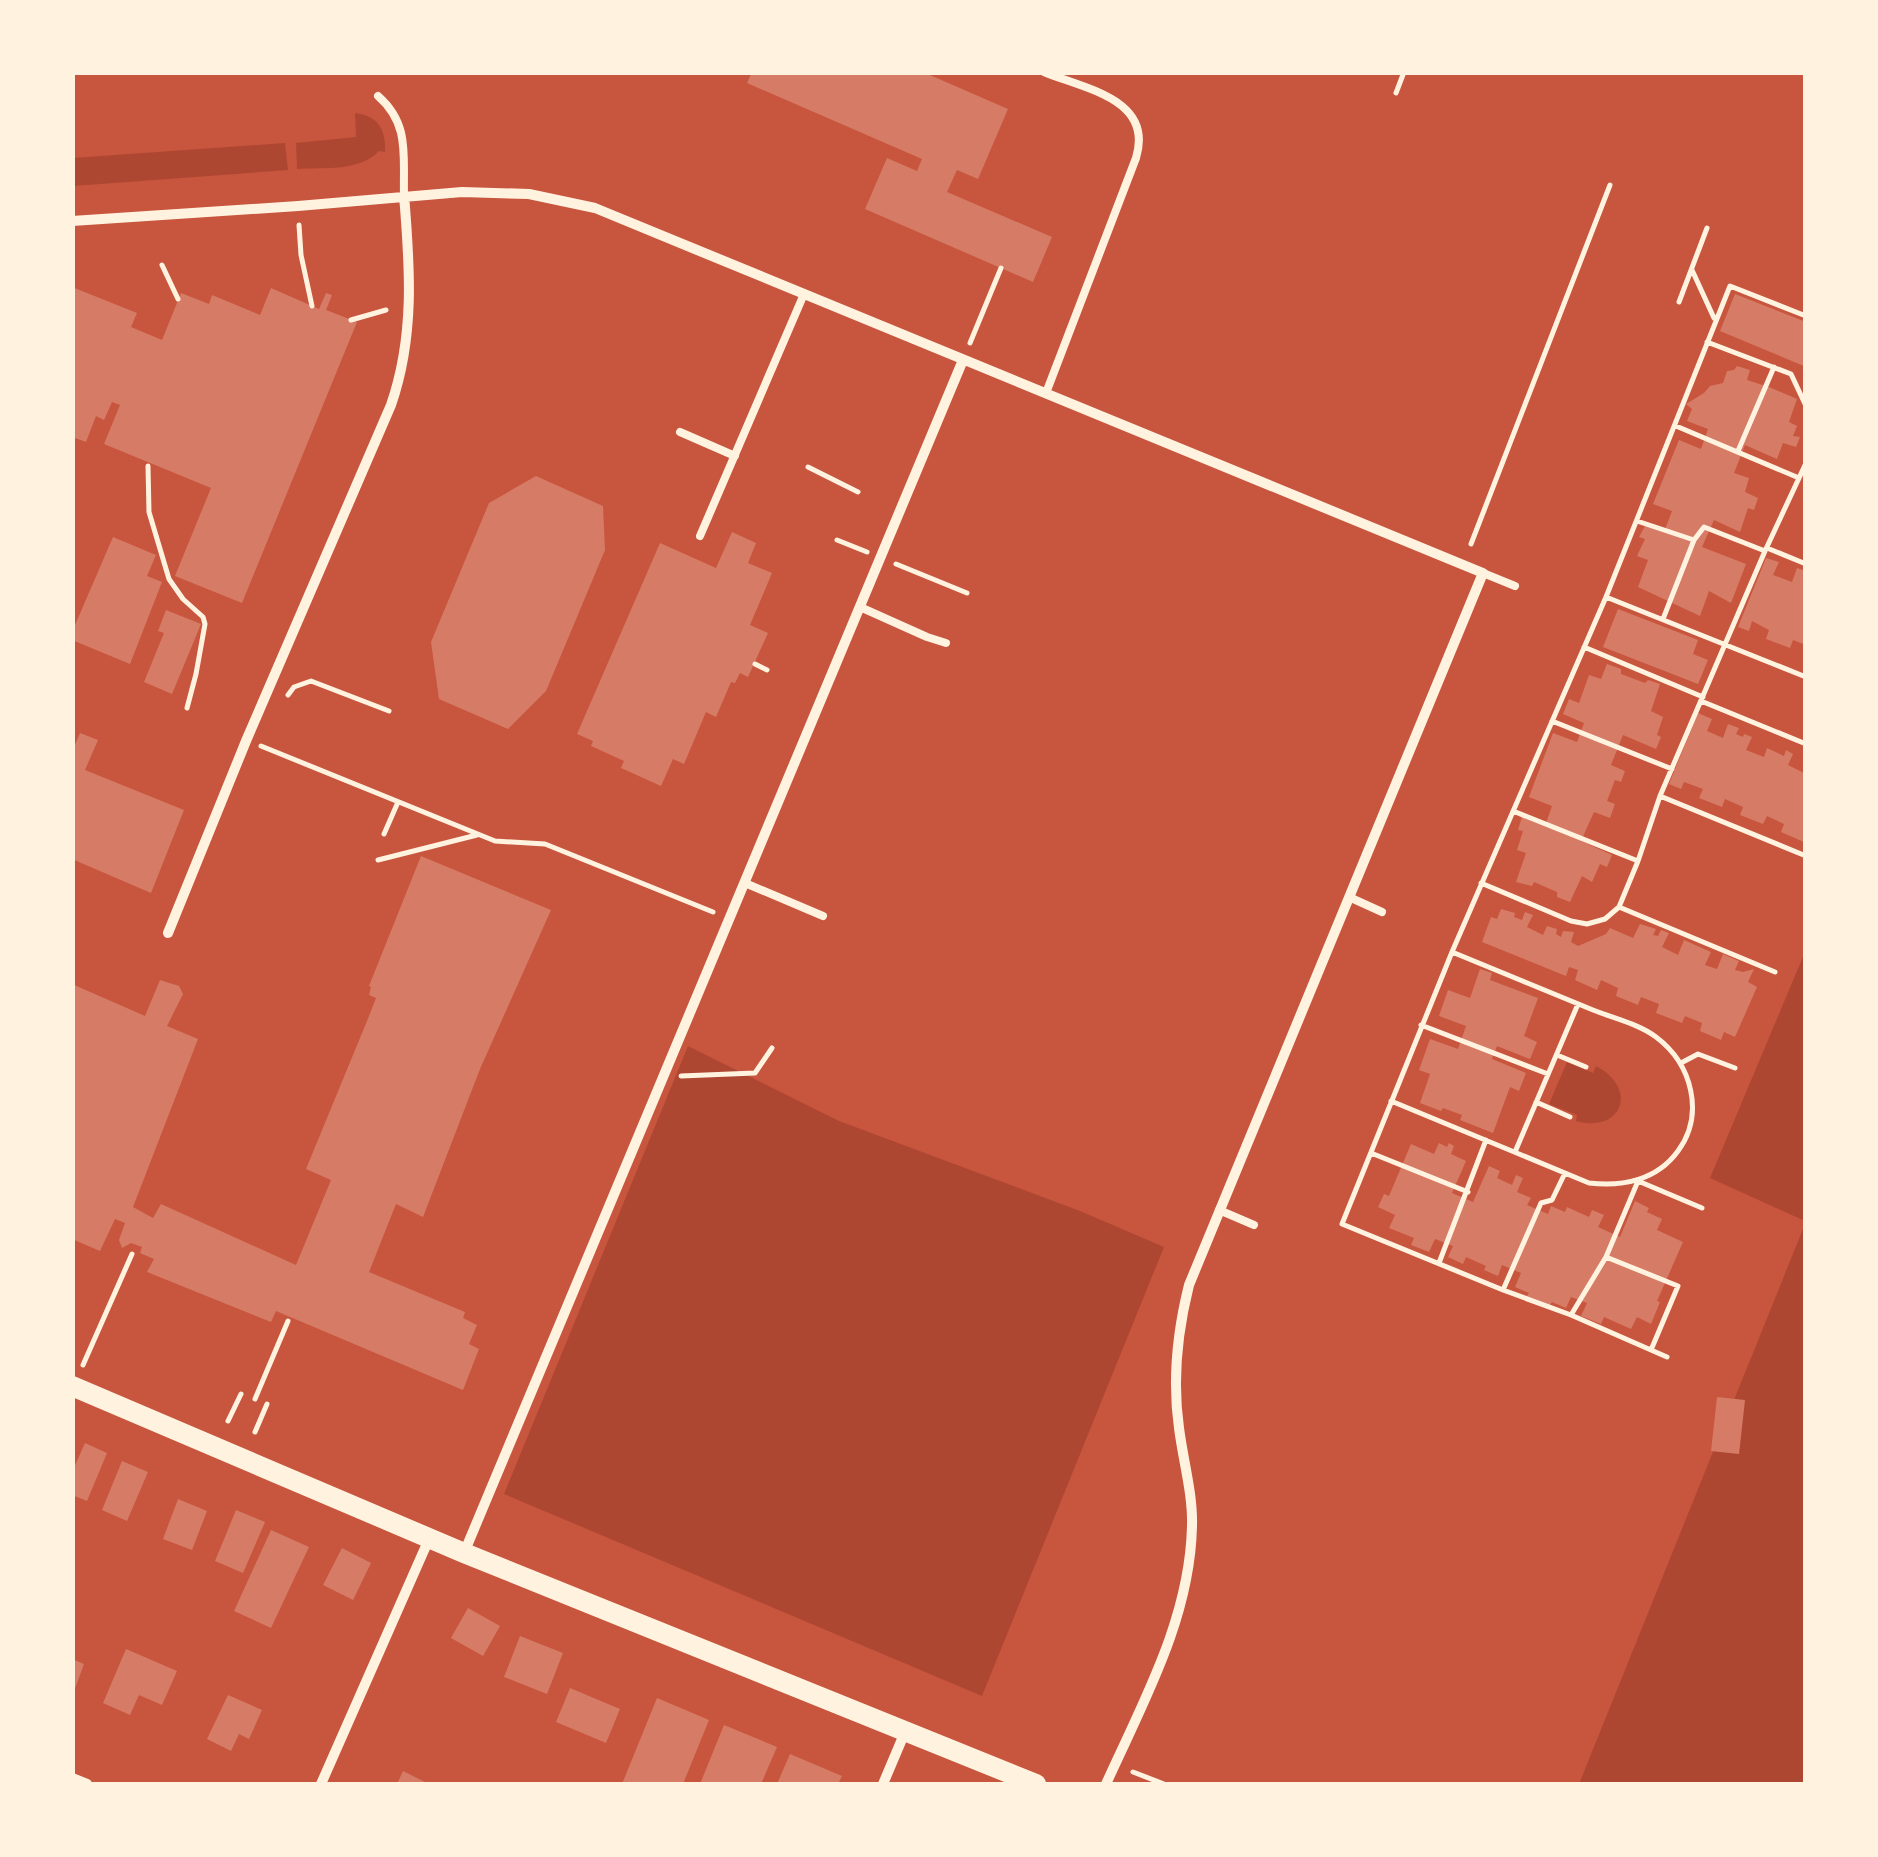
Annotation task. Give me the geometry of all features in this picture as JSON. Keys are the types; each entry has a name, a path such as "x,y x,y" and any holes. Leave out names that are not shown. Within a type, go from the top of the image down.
{"main road":[{"path":"73,1386 464,1553 1036,1784"}],"street":[{"path":"72,222 462,192 529,194 595,208 1483,573 1190,1285 1176,1356 1176,1406 1192,1513 1187,1575 1169,1644 1106,1784"},
{"path":"168,933 401,377 409,304 404,195"},
{"path":"464,1553 964,360"},
{"path":"321,1784 430,1538"},
{"path":"883,1784 904,1732"},
{"path":"72,1778 87,1784"}],"lane":[{"path":"1044,72 1122,104 1135,119 1141,137 1046,392"},
{"path":"378,96 393,109 401,125 404,195"},
{"path":"700,536 804,294"},
{"path":"680,432 735,456"},
{"path":"1483,573 1515,586"},
{"path":"860,607 946,643"},
{"path":"745,883 824,916"},
{"path":"1349,897 1382,912"},
{"path":"1219,1210 1254,1224"}],"path":[{"path":"1396,92 1404,72"},
{"path":"1471,544 1610,185"},
{"path":"298,206 301,255 312,306"},
{"path":"1680,302 1708,228"},
{"path":"162,265 178,299"},
{"path":"964,360 1000,268"},
{"path":"1692,270 1715,320"},
{"path":"1668,1357 1342,1224 1452,952 1606,597 1730,286 1806,316"},
{"path":"351,320 386,310"},
{"path":"1707,342 1791,374 1806,406"},
{"path":"1738,452 1774,367"},
{"path":"1676,426 1799,478"},
{"path":"1481,884 1586,924 1605,919 1619,907 1660,796 1806,464"},
{"path":"148,466 148,512 169,578 205,624 187,708"},
{"path":"808,467 858,492"},
{"path":"1637,521 1694,540"},
{"path":"1662,619 1694,540 1704,527 1806,564"},
{"path":"837,540 967,593"},
{"path":"1606,597 1806,677"},
{"path":"1584,647 1806,744"},
{"path":"754,664 767,670"},
{"path":"283,702 294,687 311,681 390,711"},
{"path":"1552,720 1672,769"},
{"path":"264,747 270,732"},
{"path":"246,741 495,841 544,844 730,919"},
{"path":"1660,796 1806,856"},
{"path":"384,834 398,802"},
{"path":"1512,811 1638,861"},
{"path":"378,860 478,834"},
{"path":"1619,907 1775,972"},
{"path":"1390,1101 1589,1183 1638,1181 1675,1155 1689,1133 1693,1110 1690,1084 1680,1063 1654,1035 1452,952"},
{"path":"1516,1152 1578,1004"},
{"path":"1421,1026 1548,1074"},
{"path":"663,1078 755,1072 772,1048"},
{"path":"1556,1054 1586,1067"},
{"path":"1680,1063 1698,1054 1734,1068"},
{"path":"1536,1102 1570,1116"},
{"path":"1440,1263 1486,1140"},
{"path":"1371,1153 1468,1192"},
{"path":"1503,1290 1541,1203 1552,1200 1565,1173"},
{"path":"1638,1181 1702,1208"},
{"path":"1570,1316 1606,1257 1638,1181"},
{"path":"73,1386 132,1254"},
{"path":"1606,1257 1678,1286 1651,1350"},
{"path":"255,1399 288,1321"},
{"path":"228,1422 241,1394"},
{"path":"254,1432 267,1404"},
{"path":"1133,1772 1164,1784"}],"shaded area":[{"path":"355,113 370,117 379,125 385,152 379,151 351,165 297,169 296,143 356,137"},
{"path":"285,143 288,170 73,186 73,158"},
{"path":"1805,952 1806,1221 1710,1178"},
{"path":"688,1046 839,1121 1080,1211 1164,1247 982,1696 504,1494"},
{"path":"1567,1062 1593,1073 1596,1066 1609,1075 1621,1096 1614,1115 1605,1121 1576,1121 1577,1115 1549,1104"},
{"path":"1805,1224 1805,1784 1579,1784"}],"building":[{"path":"752,72 923,72 1008,109 978,179 957,170 947,192 1052,237 1033,282 865,209 887,158 917,171 922,159 747,83"},
{"path":"72,287 137,313 131,327 162,340 181,293 209,304 212,295 260,315 271,288 319,309 326,293 332,295 326,310 357,322 242,603 175,576 211,488 104,444 120,405 112,402 104,420 96,416 86,442 72,437"},
{"path":"1735,294 1806,322 1806,367 1720,331"},
{"path":"1737,366 1750,370 1747,380 1797,399 1789,422 1797,426 1793,436 1800,437 1796,447 1783,443 1777,459 1745,445 1734,473 1749,478 1745,492 1758,498 1754,510 1748,508 1740,532 1714,520 1702,547 1746,564 1731,603 1709,591 1700,616 1638,587 1648,560 1637,556 1645,539 1639,537 1645,526 1664,532 1672,511 1653,504 1679,440 1701,449 1708,429 1687,421 1692,409 1686,404 1710,386 1723,383 1727,371"},
{"path":"536,476 603,506 605,550 546,691 508,729 439,699 431,642 489,503"},
{"path":"732,532 756,543 748,563 772,573 750,625 768,633 748,677 740,673 735,683 731,682 716,717 706,712 684,764 673,759 661,786 621,768 624,761 591,746 593,741 577,734 660,543 716,568"},
{"path":"113,537 156,555 147,576 162,582 130,664 72,640"},
{"path":"1766,558 1779,562 1773,575 1792,582 1797,568 1806,571 1806,645 1793,640 1790,648 1766,639 1769,630 1752,621 1749,631 1738,627"},
{"path":"1618,609 1698,640 1693,654 1708,660 1698,684 1603,647"},
{"path":"166,610 201,624 172,694 144,682 164,633 158,631"},
{"path":"1607,664 1621,669 1621,674 1660,684 1651,711 1663,717 1657,735 1661,737 1656,749 1623,735 1611,765 1625,771 1621,782 1615,780 1607,801 1615,804 1610,818 1594,812 1581,841 1612,855 1607,867 1600,864 1592,882 1582,876 1570,902 1534,882 1532,886 1516,882 1526,853 1517,850 1523,831 1518,830 1522,817 1545,826 1552,806 1529,797 1553,733 1577,742 1584,723 1563,714 1569,699 1579,703 1589,675 1601,679"},
{"path":"1698,713 1712,719 1707,731 1723,738 1728,724 1739,728 1736,734 1752,737 1746,750 1764,757 1767,748 1784,756 1786,750 1793,754 1788,765 1806,774 1804,842 1781,832 1784,824 1767,816 1763,824 1740,815 1743,807 1725,799 1722,807 1699,798 1703,789 1684,782 1681,789 1669,784"},
{"path":"80,733 98,740 85,770 184,810 151,893 72,859 72,752"},
{"path":"421,856 551,910 480,1069 423,1217 396,1204 369,1272 465,1312 463,1318 477,1325 469,1344 479,1349 463,1390 276,1311 271,1322 147,1272 154,1259 140,1253 142,1247 131,1243 122,1248 119,1240 125,1223 115,1219 100,1251 72,1239 72,984 145,1016 160,980 179,986 183,994 167,1026 198,1039 133,1207 153,1218 161,1204 296,1265 331,1180 306,1169 376,998 369,995 369,986"},
{"path":"1501,909 1522,920 1525,912 1533,915 1527,927 1543,935 1547,926 1557,929 1556,934 1561,937 1563,931 1574,932 1571,942 1578,946 1606,934 1610,928 1633,938 1640,924 1656,929 1653,935 1658,936 1661,930 1669,933 1662,947 1678,955 1684,940 1711,952 1705,965 1717,969 1723,954 1739,961 1735,970 1754,969 1748,982 1757,987 1735,1037 1724,1032 1721,1040 1700,1031 1702,1023 1685,1016 1682,1023 1656,1013 1659,1004 1641,997 1638,1005 1616,996 1618,988 1601,980 1597,990 1575,980 1578,970 1569,967 1566,976 1482,942 1491,917 1497,919"},
{"path":"1480,969 1492,973 1490,980 1538,998 1524,1036 1537,1042 1530,1059 1497,1046 1492,1059 1526,1073 1519,1091 1510,1087 1493,1133 1460,1120 1462,1115 1420,1103 1430,1074 1419,1070 1430,1039 1458,1049 1466,1026 1439,1016 1448,990 1470,998"},
{"path":"1439,1143 1454,1146 1451,1154 1466,1161 1452,1193 1473,1202 1489,1166 1500,1171 1497,1178 1512,1185 1516,1175 1523,1178 1517,1192 1531,1198 1527,1205 1548,1214 1551,1206 1565,1212 1567,1207 1589,1217 1592,1210 1604,1215 1598,1227 1620,1237 1635,1201 1662,1219 1657,1230 1683,1242 1651,1324 1637,1317 1631,1329 1604,1317 1601,1324 1581,1316 1587,1303 1571,1297 1566,1308 1527,1296 1529,1293 1515,1287 1521,1273 1502,1265 1498,1276 1466,1257 1463,1264 1448,1257 1453,1246 1435,1239 1429,1252 1411,1245 1414,1238 1389,1228 1395,1215 1378,1207 1384,1194 1389,1196 1411,1144 1434,1154"},
{"path":"1717,1397 1745,1400 1739,1454 1711,1451"},
{"path":"85,1443 107,1453 87,1501 72,1495 72,1472"},
{"path":"122,1461 148,1472 127,1521 102,1510"},
{"path":"178,1499 207,1511 192,1550 163,1539"},
{"path":"236,1510 265,1522 243,1573 215,1561"},
{"path":"271,1530 309,1547 271,1628 234,1611"},
{"path":"342,1548 371,1563 353,1600 323,1585"},
{"path":"468,1608 500,1626 483,1656 451,1638"},
{"path":"520,1636 563,1653 547,1694 504,1677"},
{"path":"126,1649 177,1671 162,1705 139,1695 130,1715 103,1703"},
{"path":"72,1659 84,1664 73,1694 72,1694"},
{"path":"570,1688 620,1709 606,1743 556,1722"},
{"path":"228,1695 262,1710 249,1739 239,1734 231,1751 207,1739"},
{"path":"657,1698 709,1720 683,1784 622,1784"},
{"path":"724,1725 777,1747 761,1784 700,1784"},
{"path":"790,1754 842,1776 838,1784 777,1784"},
{"path":"403,1771 429,1784 397,1784"}]}
